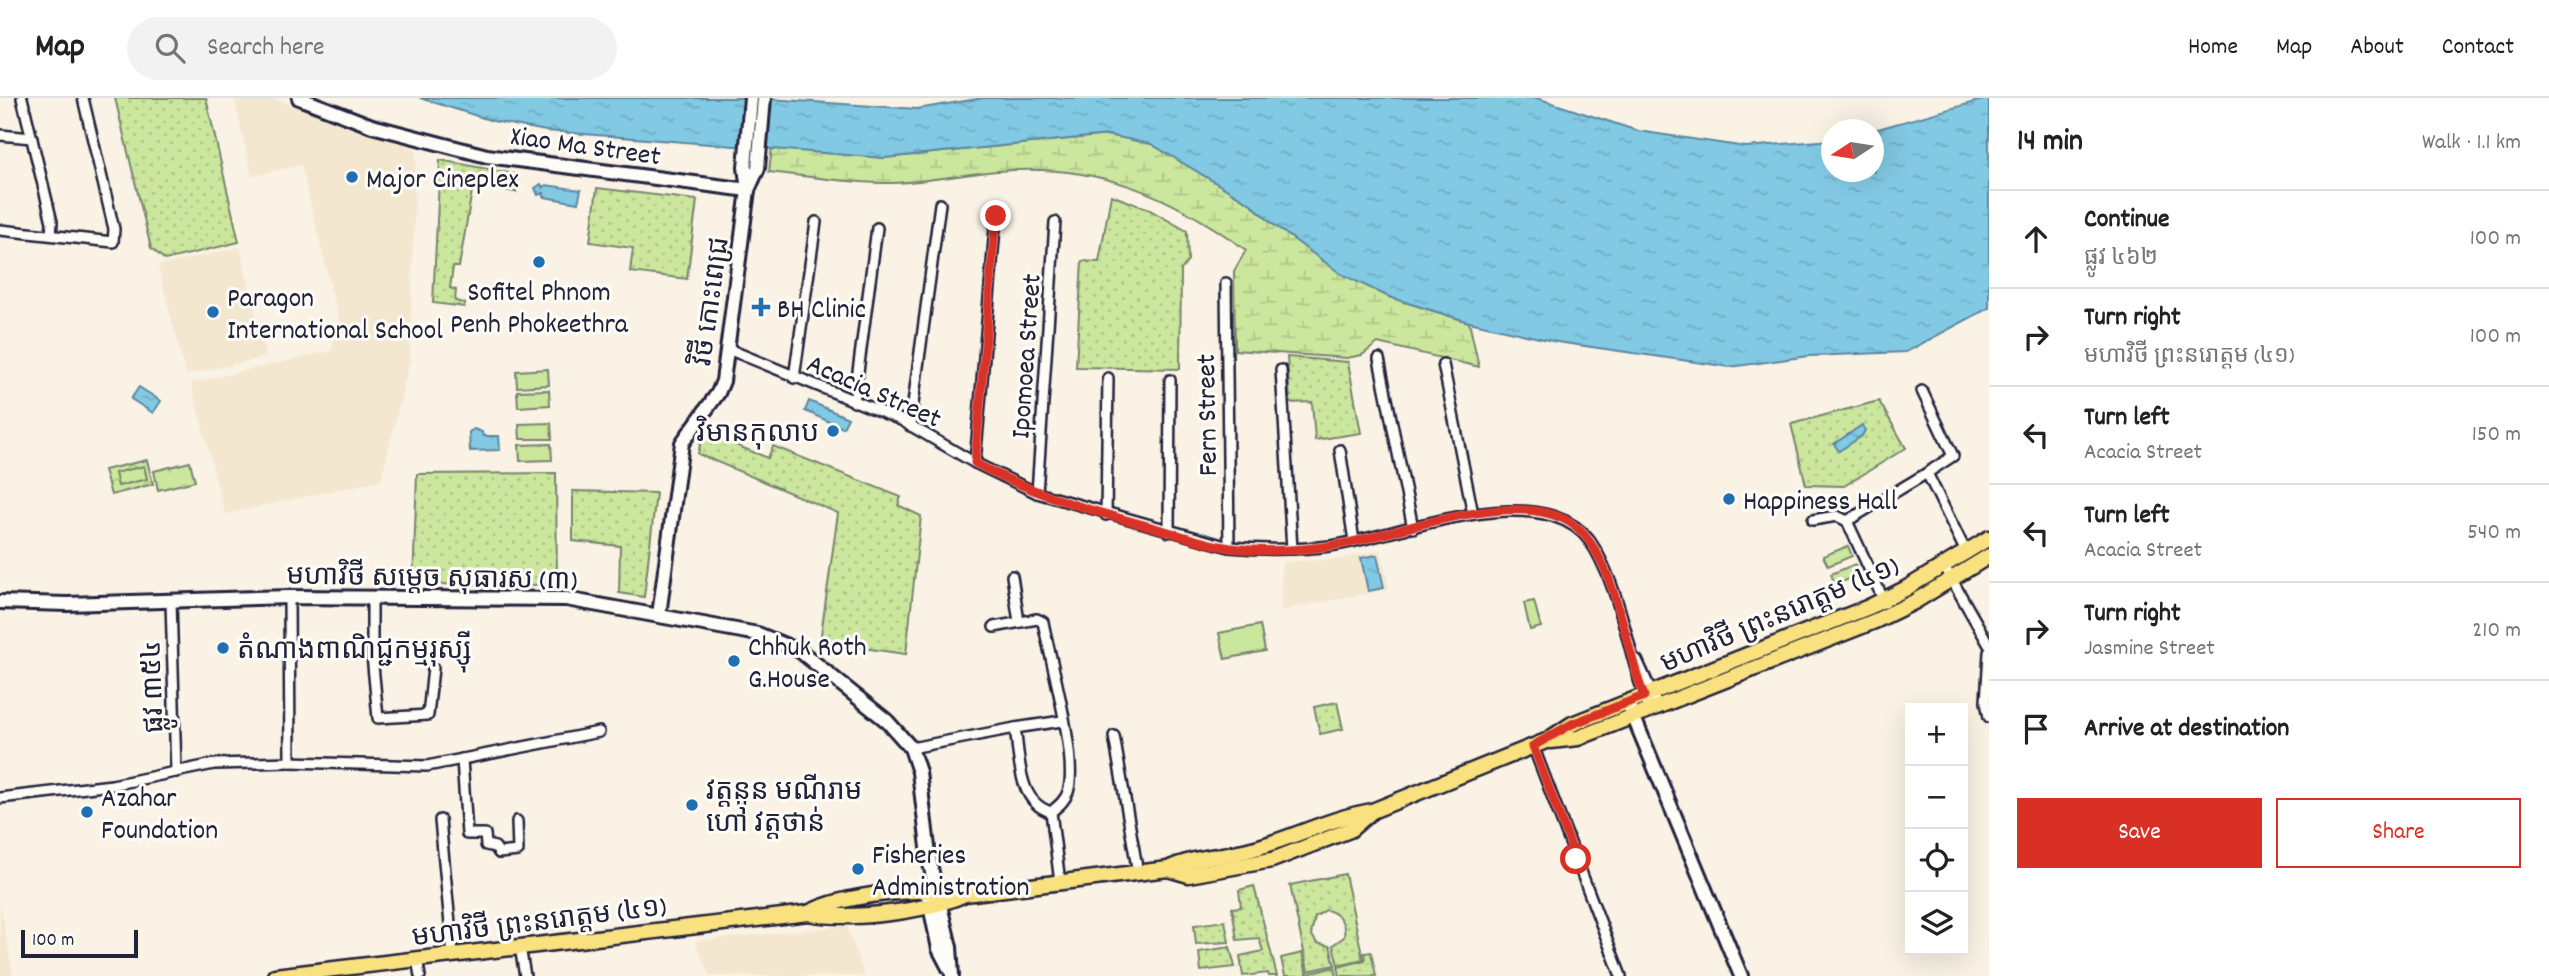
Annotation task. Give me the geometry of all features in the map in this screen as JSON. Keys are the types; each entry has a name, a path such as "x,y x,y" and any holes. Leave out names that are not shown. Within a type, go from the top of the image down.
{"main road":[{"name":"Xiao Ma Street","path":"299,98 372,126 474,153 748,190"},
{"name":"វិថី កោះពេជ្រ","path":"751,98 751,167"},
{"name":"វិថី កោះពេជ្រ","path":"659,615 682,443 718,393 727,355 751,167 764,98"},
{"name":"មហាវិថី ព្រះនរោត្តម (៤១)","path":"275,976 312,974 808,913 831,917 935,905 965,894 1168,869 1189,875 1272,860 1350,830 1372,811 1540,744 1578,738 1631,709 1883,601 1989,538"},
{"name":"មហាវិថី ព្រះនរោត្តម (៤១)","path":"1651,701 1890,615 1989,556"},
{"name":"មហាវិថី សម្តេច សុធារស (៣)","path":"0,602 67,604 289,597 566,599 758,634 788,644 887,721 911,748 919,772 939,949 951,973"},
{"path":"1631,709 1741,976"},
{"name":"មហាវិថី ព្រះនរោត្តម (៤១)","path":"808,913 829,902 932,890 965,894"}],"street":[{"path":"22,98 52,222 51,235"},
{"path":"0,230 113,242 114,229 83,98"},
{"path":"0,135 32,138"},
{"path":"910,426 940,204"},
{"path":"975,463 996,216"},
{"path":"794,378 816,222"},
{"name":"Ipomoea Street","path":"1037,494 1055,222"},
{"path":"854,402 877,228"},
{"name":"Fern Street","path":"1226,283 1229,547"},
{"name":"Acacia Street","path":"727,355 746,358 910,426 1037,494 1105,515 1229,547 1292,548 1354,541 1473,514 1534,512 1572,523 1586,535 1601,562 1651,701"},
{"path":"1379,359 1413,528"},
{"path":"1443,364 1473,514"},
{"path":"1281,370 1292,548"},
{"path":"1105,515 1108,377"},
{"path":"1169,531 1170,380"},
{"path":"1847,521 1953,457 1922,390"},
{"path":"1340,450 1354,541"},
{"path":"1927,473 1966,552"},
{"path":"1813,520 1837,516 1847,521 1890,615"},
{"path":"1944,566 1989,645"},
{"path":"1012,576 1019,622"},
{"path":"289,597 290,762"},
{"path":"372,598 372,655 378,718 428,715 433,668"},
{"name":"ផ្លូវ ៣៥៤","path":"171,601 176,772"},
{"path":"994,627 1037,619 1043,622 1062,721 1070,783 1068,795 1051,812"},
{"path":"1989,652 1986,702 1989,717"},
{"path":"911,748 1062,721"},
{"path":"1016,728 1025,788 1039,808 1051,812"},
{"path":"0,798 112,785 214,764 290,762 427,766 599,732"},
{"path":"1114,736 1138,873"},
{"path":"1540,744 1621,976"},
{"path":"462,759 467,834 485,834 486,845 495,847 499,853 518,851 517,821"},
{"path":"1051,812 1060,882"},
{"path":"440,820 453,955"},
{"path":"520,947 525,976"},
{"path":"417,959 419,976"}],"shaded area":[{"path":"234,98 272,98 416,149 410,360 381,480 225,514 191,383 331,351 339,320 301,165 252,176"},
{"name":"Paragon International School","path":"240,247 266,357 186,375 158,266"},
{"path":"1381,550 1389,589 1281,610 1282,562 1339,559"},
{"path":"0,904 3,918 13,976 0,976"},
{"path":"847,926 864,976 710,976 695,941"}],"green space":[{"path":"115,98 206,98 239,242 165,260 151,248"},
{"path":"1108,135 1151,143 1251,204 1274,225 1389,297 1469,322 1479,367 1378,343 1362,355 1347,358 1235,350 1234,271 1246,250 1188,212 1130,186 1099,177 1034,170 881,183 769,172 772,147 884,158"},
{"path":"440,160 519,175 516,192 473,185 459,267 453,267 450,288 456,290 455,301 465,303 464,307 433,303"},
{"path":"597,188 697,200 687,279 630,272 633,248 590,242"},
{"path":"1111,195 1148,209 1187,231 1188,261 1181,270 1180,369 1076,367 1082,261 1099,262"},
{"path":"1287,357 1348,362 1361,433 1315,440 1312,402 1290,403"},
{"path":"548,369 549,385 517,387 516,371"},
{"path":"549,390 550,405 518,407 517,391"},
{"path":"1879,401 1906,448 1844,486 1806,485 1791,424"},
{"path":"551,423 552,439 520,439 519,424"},
{"path":"703,432 768,458 773,446 901,497 898,505 921,516 906,654 820,642 838,513 698,454"},
{"path":"551,444 552,460 520,461 519,445"},
{"path":"147,460 153,484 111,495 104,470"},
{"path":"190,462 195,481 158,490 154,471"},
{"path":"144,466 147,479 118,486 115,473"},
{"path":"556,473 557,585 413,584 417,474"},
{"path":"573,491 656,493 644,597 619,593 620,546 573,541"},
{"path":"1848,546 1852,556 1828,566 1823,556"},
{"path":"1855,564 1859,575 1835,585 1831,574"},
{"path":"1534,601 1541,627 1530,630 1524,603"},
{"path":"1260,625 1265,651 1225,659 1219,633"},
{"path":"1337,702 1343,729 1320,734 1314,707"},
{"path":"1345,874 1363,959 1338,965 1333,945 1344,937 1344,928 1338,916 1326,910 1315,917 1311,934 1317,943 1330,946 1335,965 1308,971 1290,885"},
{"path":"1254,886 1277,976 1269,976 1268,973 1243,976 1240,956 1263,951 1259,938 1237,940 1232,908 1241,907 1239,890"},
{"path":"1225,921 1229,942 1196,944 1194,925"},
{"path":"1230,947 1235,967 1201,971 1199,952"},
{"path":"1371,952 1376,976 1340,976 1338,967 1365,960 1364,953"},
{"path":"1302,953 1307,974 1335,967 1337,976 1285,976 1281,958"}],"water":[{"path":"420,98 754,98 917,109 983,98 1537,98 1638,131 1746,147 1821,141 1821,182 1884,182 1884,127 1989,98 1989,308 1906,352 1809,356 1730,367 1557,342 1469,322 1389,297 1341,274 1274,225 1251,204 1151,144 1108,135 884,158 546,131 493,121"},
{"path":"541,184 543,188 546,185 581,190 578,203 544,197 544,193 538,195 535,188"},
{"path":"139,387 161,401 153,413 131,399"},
{"path":"809,401 848,418 843,428 805,411"},
{"path":"1862,425 1865,430 1862,436 1839,451 1834,444"},
{"path":"474,429 482,432 483,436 499,436 500,450 470,451 469,432"},
{"path":"1377,555 1384,588 1368,591 1361,558"}],"place":[{"name":"Major Cineplex","path":"352,177"},
{"name":"Sofitel Phnom Penh Phokeethra","path":"539,262"},
{"name":"BH Clinic","path":"761,307"},
{"name":"Paragon International School","path":"213,312"},
{"name":"វិមានកុលាប","path":"833,431"},
{"name":"Happiness Hall","path":"1729,499"},
{"name":"តំណាងពាណិជ្ជកម្មរុស្ស៊ី","path":"223,648"},
{"name":"Chhuk Roth G.House","path":"734,661"},
{"name":"វត្តនួន មណីរាម ហៅ វត្តថាន់","path":"692,805"},
{"name":"Azahar Foundation","path":"87,812"},
{"name":"Fisheries Administration","path":"858,869"}],"route":[{"path":"996,216 975,463 1037,494 1073,506 1229,547 1259,550 1330,546 1473,514 1512,510 1553,516 1572,523 1586,535 1601,562 1644,696 1572,724 1533,746 1576,859"}]}
